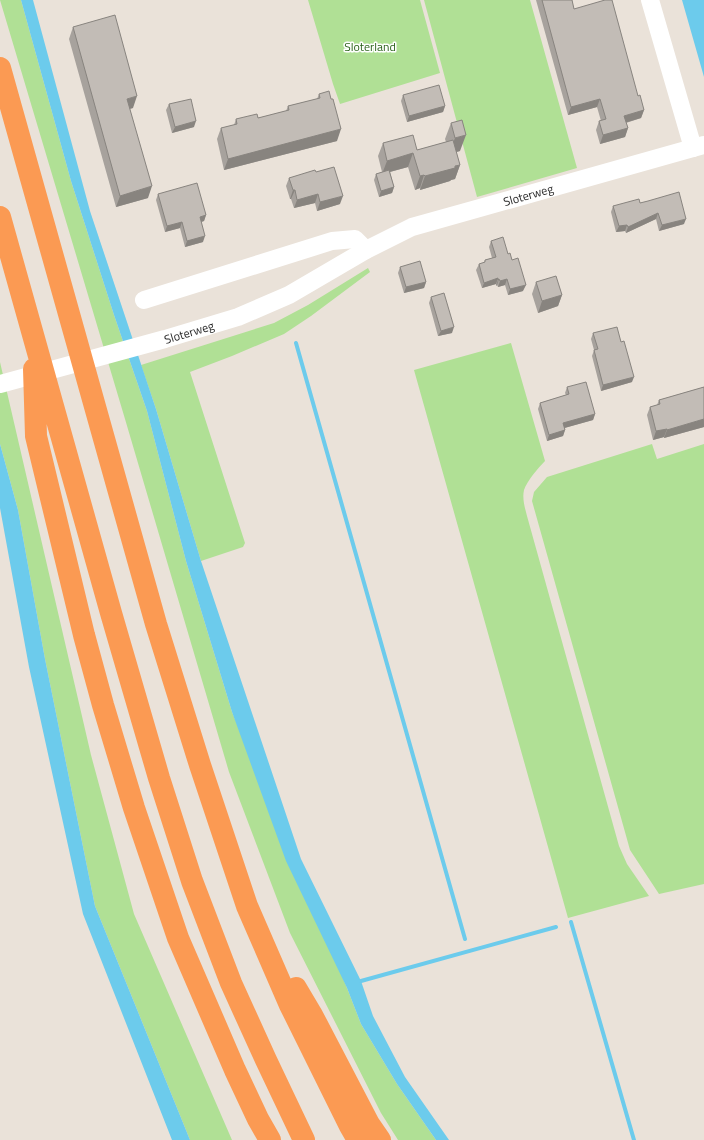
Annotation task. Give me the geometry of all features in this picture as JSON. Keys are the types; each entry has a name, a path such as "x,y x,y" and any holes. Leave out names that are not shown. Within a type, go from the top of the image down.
{"highway":[{"path":"0,68 156,624 200,765 247,906 290,1005 335,1098 358,1140"},
{"path":"0,217 159,778 192,881 232,982 266,1060 304,1140"},
{"path":"33,334 36,436 84,635 103,705 134,808 178,938 235,1070 258,1119 270,1140"},
{"path":"247,906 312,1015 369,1124 380,1140"},
{"path":"235,1070 254,1140"}],"street":[{"name":"Sloterweg","path":"0,384 238,317 289,295 366,250 412,227 698,146 650,0"},
{"path":"144,300 332,241 355,239 366,250"}],"green space":[{"path":"0,0 21,0 71,181 114,315 147,411 186,561 232,712 361,1024 397,1084 436,1140 398,1140 381,1113 290,933 229,772"},
{"name":"Sloterland","path":"308,0 420,0 440,73 340,104"},
{"path":"424,0 530,0 577,168 477,197"},
{"path":"368,268 370,272 284,334 190,372 245,543 243,547 201,561 156,409 141,365 274,323 308,305"},
{"path":"511,343 545,461 525,486 523,493 525,510 619,846 627,864 649,896 568,918 414,370"},
{"path":"0,362 91,755 134,914 232,1140 190,1140 95,906 45,659 18,510 0,444"},
{"path":"652,444 657,459 704,444 704,884 659,894 630,850 532,501 534,492 547,477"}],"water":[{"path":"21,0 33,0 90,211 156,409 201,561 301,859 361,981 373,1016 405,1077 449,1140 436,1140 397,1084 361,1024 347,988 286,861 232,712 186,561 147,411 114,315 71,181"},
{"path":"682,0 704,0 704,77"},
{"path":"0,444 18,510 45,659 95,906 190,1140 172,1140 83,914 29,667 0,508"}],"building":[{"path":"542,0 572,0 574,9 605,0 612,0 638,96 640,95 644,110 624,116 628,128 603,135 599,121 606,119 600,99 571,107"},
{"path":"115,15 137,96 127,99 152,186 120,196 73,27"},
{"path":"439,85 445,106 409,116 403,95"},
{"path":"329,91 331,99 333,99 341,129 228,159 221,128 237,124 236,119 257,114 258,118 289,110 288,106 320,98 319,94"},
{"path":"191,99 196,121 175,127 169,104"},
{"path":"462,120 466,135 455,138 451,123"},
{"path":"413,135 417,150 453,140 460,165 455,166 455,168 420,176 413,153 387,161 383,143"},
{"path":"334,167 343,196 320,202 318,194 297,200 295,190 293,190 289,178 315,170 316,172"},
{"path":"389,170 394,187 381,191 376,174"},
{"path":"197,183 206,215 200,217 205,236 187,241 182,222 167,226 158,194"},
{"path":"679,192 686,219 662,225 658,213 628,227 627,225 619,226 613,206 639,199 640,203"},
{"path":"503,237 508,254 510,253 512,260 518,258 526,285 510,289 507,279 500,281 498,278 484,283 479,264 485,262 485,260 496,257 491,241"},
{"path":"420,261 426,282 406,287 400,267"},
{"path":"556,276 562,295 542,301 536,282"},
{"path":"444,293 454,327 441,331 431,297"},
{"path":"617,327 621,342 624,341 634,377 603,385 594,350 598,349 593,333"},
{"path":"586,382 595,414 563,423 565,430 549,435 540,403 569,394 567,387"},
{"path":"704,387 704,419 667,430 656,431 650,407 660,404 659,400"}],"waterway":[{"path":"296,343 465,939"},
{"path":"571,922 634,1140"},
{"path":"361,981 556,927"}]}
